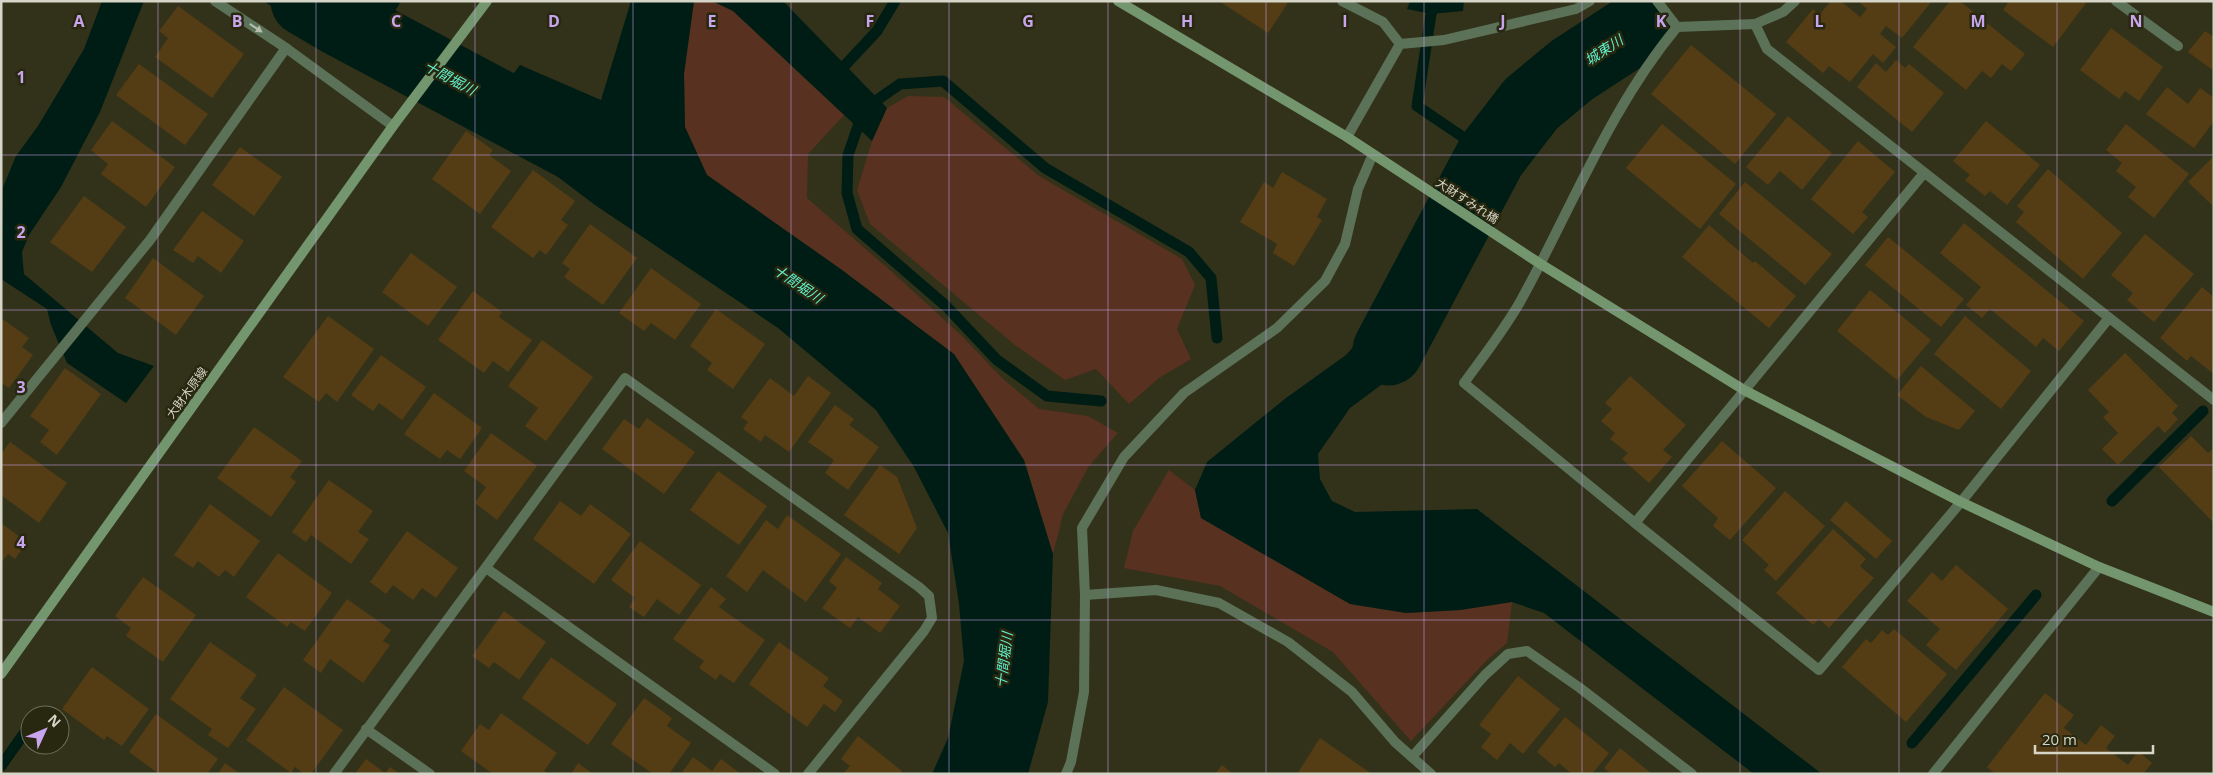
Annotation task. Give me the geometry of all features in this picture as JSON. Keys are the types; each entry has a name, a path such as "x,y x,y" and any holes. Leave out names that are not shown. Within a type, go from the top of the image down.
{"street":[{"path":"215,1 286,48 392,126"},
{"name":"大財すみれ橋","path":"1118,1 1347,137 1539,263 1744,390 1962,502 2099,567 2214,612"},
{"path":"1342,1 1383,22 1400,44"},
{"path":"1400,44 1444,40 1576,9 1590,1"},
{"path":"1657,1 1677,27"},
{"path":"1796,1 1783,12 1755,24 1677,27 1652,57 1586,170 1559,229 1539,263 1520,303 1464,383 1819,670 1962,502 2109,318"},
{"path":"2116,1 2178,46"},
{"name":"大財木原線","path":"1,674 392,126 486,3"},
{"path":"1755,24 1767,49 2214,400"},
{"path":"1347,137 1400,44"},
{"path":"1,422 150,240 286,48"},
{"path":"1066,774 1071,762 1084,692 1085,595 1082,528 1124,457 1184,393 1277,328 1325,282 1344,244 1358,189 1373,154"},
{"path":"1636,523 1924,173"},
{"path":"334,774 625,378 929,596 932,618 924,631 808,774"},
{"path":"1933,774 2099,567"},
{"path":"486,568 775,774"},
{"path":"1085,595 1156,590 1220,603 1288,642 1352,692 1395,742 1431,774"},
{"path":"1412,757 1485,675 1508,654 1527,651 1580,688 1692,774"},
{"path":"366,730 430,774"}],"shaded area":[{"path":"694,1 712,1 733,11 844,115 808,154 807,198 891,271 962,336 1002,378 1039,409 1088,416 1118,433 1089,466 1063,514 1053,554 1024,460 842,270 707,175 685,127 684,74"},
{"path":"908,96 944,97 1039,176 1182,259 1195,285 1177,329 1191,359 1159,378 1129,404 1096,369 1065,380 1015,345 870,224 857,190 872,141 887,108"},
{"path":"1169,470 1195,490 1201,518 1350,604 1406,613 1460,610 1512,602 1507,643 1487,660 1411,741 1333,652 1220,586 1124,568 1133,531"}],"water":[{"path":"102,1 144,1 100,112 61,187 29,235 22,252 24,274 118,353 154,366 126,403 67,363 51,325 47,309 1,279 3,187 16,156 38,126 84,49"},
{"path":"263,1 397,1 400,3 364,61"},
{"path":"631,1 694,1 684,74 685,127 707,175 842,270 954,354 1024,460 1053,554 1048,702 1028,774 932,774 948,738 964,661 959,604 948,533 914,467 876,410 778,328 595,205 480,118 520,65 601,100"},
{"path":"712,1 783,1 887,108 872,141 733,11"},
{"path":"1410,1 1464,1 1463,11 1431,14 1407,9"},
{"path":"1417,253 1445,269 1420,320 1404,368 1350,408 1318,454 1320,479 1332,501 1355,512 1477,509 1822,774 1754,774 1544,613 1512,602 1460,610 1406,613 1350,604 1201,518 1195,490 1207,462 1286,398 1346,355 1388,307"}],"building":[{"path":"1219,1 1289,1 1268,33"},
{"path":"1831,1 1841,1 1860,17 1867,9 1858,1 1932,1 1902,38 1886,26 1880,34 1896,47 1883,63 1873,54 1850,82 1829,66 1823,73 1786,42 1813,9 1819,15"},
{"path":"1950,1 1960,1 2025,54 2011,71 2002,64 1991,78 1982,71 1966,90 1913,47"},
{"path":"2009,1 2084,1 2086,3 2053,47 2003,10"},
{"path":"178,6 244,54 212,98 155,57 168,38 159,31"},
{"path":"2111,28 2163,67 2139,101 2125,91 2119,99 2080,70"},
{"path":"2205,31 2214,37 2214,71 2188,52"},
{"path":"1691,45 1776,114 1735,164 1651,94"},
{"path":"1896,60 1905,68 1909,64 1944,93 1912,132 1857,87 1876,63 1886,72"},
{"path":"139,64 208,114 185,145 116,95"},
{"path":"2167,87 2188,104 2200,88 2214,98 2214,121 2194,148 2146,114"},
{"path":"1788,116 1832,153 1802,190 1780,171 1768,185 1746,167"},
{"path":"112,121 175,167 146,207 101,174 108,164 91,150"},
{"path":"1986,121 2040,165 2007,205 1990,191 1985,196 1965,180 1970,175 1953,161"},
{"path":"1662,124 1736,184 1700,229 1626,168"},
{"path":"2126,124 2189,174 2154,218 2128,197 2136,187 2116,171 2122,163 2106,150"},
{"path":"466,131 493,150 489,155 511,171 480,214 432,179"},
{"path":"1858,141 1895,172 1862,212 1868,217 1853,234 1811,199"},
{"path":"240,147 282,177 254,216 212,185"},
{"path":"2214,156 2214,207 2188,182"},
{"path":"2048,169 2122,233 2083,279 2016,222 2024,212 2017,206"},
{"path":"533,170 575,201 561,220 568,225 546,255 540,250 533,258 491,227"},
{"path":"1282,172 1327,199 1317,217 1322,220 1294,266 1273,253 1277,244 1240,222 1264,182 1273,188"},
{"path":"1745,182 1832,254 1805,285 1719,214"},
{"path":"84,196 126,227 92,272 50,242"},
{"path":"202,211 244,241 221,273 198,256 193,263 173,250"},
{"path":"1964,223 2084,321 2059,351 2043,338 2036,347 1990,309 1982,318 1966,305 1981,287 1940,253"},
{"path":"590,224 637,258 603,305 564,277 570,269 562,263"},
{"path":"1709,225 1753,263 1755,261 1796,296 1769,328 1682,257"},
{"path":"2145,234 2194,274 2154,322 2127,300 2133,293 2111,275"},
{"path":"1888,237 1964,299 1941,327 1865,265"},
{"path":"411,253 457,287 428,326 382,292"},
{"path":"153,258 204,296 176,335 125,298"},
{"path":"651,268 701,304 675,340 651,323 644,331 619,313"},
{"path":"2202,287 2214,297 2214,374 2191,356 2187,361 2160,338"},
{"path":"1870,290 1931,340 1897,380 1837,331"},
{"path":"473,291 502,312 499,317 532,340 508,372 493,361 484,373 438,340"},
{"path":"716,309 765,344 733,389 707,370 712,363 690,346"},
{"path":"328,316 374,349 337,402 326,393 319,402 283,377"},
{"path":"1965,316 2031,371 2001,409 1934,354"},
{"path":"1,318 29,338 22,347 33,355 9,388 1,383"},
{"path":"542,340 593,377 546,441 525,426 538,408 508,386"},
{"path":"2125,353 2178,406 2172,413 2178,419 2165,433 2158,426 2118,465 2102,449 2118,433 2103,417 2109,412 2088,390"},
{"path":"381,355 426,387 402,420 379,403 373,411 351,395"},
{"path":"1921,366 1975,411 1959,430 1926,417 1897,395"},
{"path":"65,368 101,394 57,455 40,442 49,430 30,416"},
{"path":"808,376 831,393 789,452 765,435 761,442 743,429 748,422 741,417 770,378 794,396"},
{"path":"1630,376 1686,425 1663,450 1672,457 1649,483 1622,459 1628,453 1610,439 1615,433 1601,421 1612,409 1605,403"},
{"path":"434,393 482,428 460,459 447,450 440,459 404,434"},
{"path":"835,405 854,419 849,425 879,447 848,490 825,473 834,460 808,442"},
{"path":"647,418 695,452 664,494 602,449 624,419 639,429"},
{"path":"254,427 302,461 290,477 296,482 271,517 217,478"},
{"path":"491,433 537,466 497,520 475,503 486,487 464,471"},
{"path":"2191,436 2208,453 2214,448 2214,523 2159,467"},
{"path":"1722,441 1776,488 1730,540 1713,526 1718,518 1682,486"},
{"path":"10,442 67,483 39,523 1,495 1,454"},
{"path":"880,465 897,477 917,528 899,554 844,515"},
{"path":"718,471 767,506 739,545 690,510"},
{"path":"329,480 373,511 358,532 369,539 351,564 311,535 306,542 292,532"},
{"path":"1785,491 1825,526 1776,581 1764,570 1769,565 1742,540"},
{"path":"560,501 581,516 590,504 631,534 594,584 533,539"},
{"path":"1846,501 1892,541 1876,559 1830,520"},
{"path":"210,504 260,541 234,577 225,570 219,577 198,561 193,568 174,555"},
{"path":"787,515 841,554 806,602 763,570 747,592 726,576 766,520 778,529"},
{"path":"1,523 27,542 15,559 8,554 1,563"},
{"path":"1833,529 1866,559 1860,566 1874,578 1829,628 1819,619 1813,625 1776,593"},
{"path":"407,531 458,568 436,598 422,588 413,600 393,585 386,594 370,582"},
{"path":"640,541 701,585 679,615 657,599 644,617 629,607 635,598 611,580"},
{"path":"278,553 332,593 305,631 291,622 287,627 246,597"},
{"path":"846,557 882,583 878,589 900,606 880,633 858,617 850,628 822,608 837,588 829,581"},
{"path":"1956,565 2008,609 1956,670 1926,645 1940,629 1907,601 1932,572 1942,581"},
{"path":"143,577 196,615 163,662 126,636 131,628 115,616"},
{"path":"711,587 726,599 719,607 765,640 734,683 720,674 716,680 699,668 704,661 673,639"},
{"path":"347,599 391,630 383,641 390,645 363,683 330,659 321,673 303,660"},
{"path":"504,611 546,642 519,680 494,662 489,668 472,656"},
{"path":"1894,629 1947,674 1906,722 1842,667 1866,639 1871,643 1882,630 1888,635"},
{"path":"210,642 257,675 240,698 256,709 228,748 208,735 212,729 170,699"},
{"path":"779,642 829,678 823,686 843,701 835,712 824,704 807,727 749,684"},
{"path":"551,657 617,704 588,745 522,698"},
{"path":"92,667 149,709 122,746 107,736 104,740 70,715 70,705 65,705"},
{"path":"1518,676 1560,709 1523,754 1510,743 1497,760 1481,747 1491,734 1479,725"},
{"path":"284,687 343,730 311,774 304,774 295,767 291,773 246,740"},
{"path":"2045,693 2074,715 2064,728 2086,745 2101,725 2115,736 2106,748 2128,765 2138,751 2152,763 2143,774 1995,774 1987,767"},
{"path":"644,698 672,718 667,726 691,743 669,774 653,774 611,744"},
{"path":"501,713 557,753 544,771 549,774 493,774 461,751 480,724 489,730"},
{"path":"156,714 218,759 207,774 159,774 129,752"},
{"path":"1565,717 1609,753 1592,774 1572,774 1559,763 1555,767 1537,752"},
{"path":"858,736 902,771 900,774 843,774 850,766 841,759"},
{"path":"1320,738 1372,774 1297,774"},
{"path":"1620,748 1652,774 1611,774 1604,768"},
{"path":"693,757 712,771 721,759 741,774 681,774"},
{"path":"366,759 385,773 390,767 400,774 355,774"},
{"path":"225,763 240,774 218,774"},
{"path":"578,763 593,774 571,774"},
{"path":"1222,765 1233,774 1215,774"}],"waterway":[{"name":"十間堀川","path":"306,1 579,148"},
{"path":"835,76 877,31 895,1"},
{"path":"1436,1 1431,14 1417,106 1491,156"},
{"name":"城東川","path":"1388,350 1491,156 1531,104 1572,70 1635,29"},
{"path":"1101,401 1047,396 997,360 946,306 857,229 847,193 848,155 864,109 900,84 943,81 1045,168 1189,252 1211,278 1217,338"},
{"path":"2112,501 2203,411"},
{"path":"1912,743 2036,595"},
{"path":"1,766 20,739"}]}
